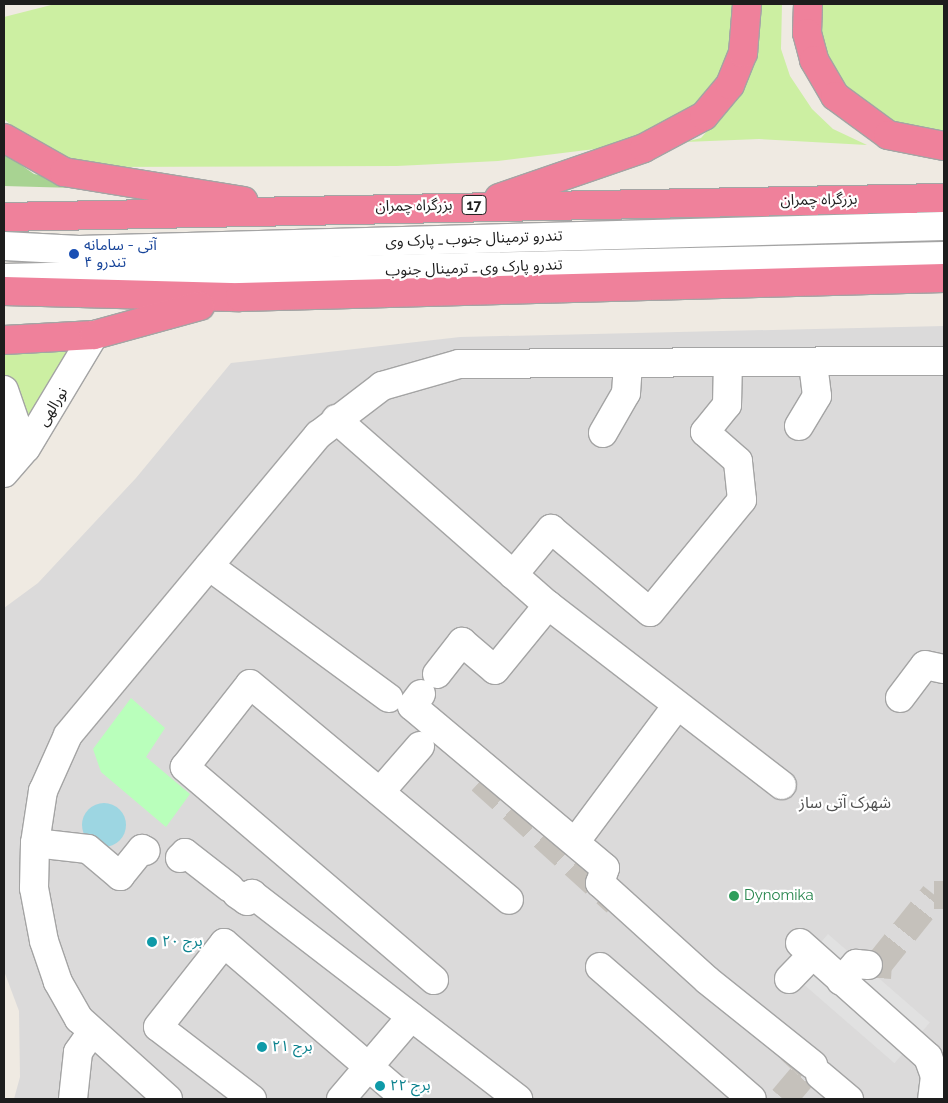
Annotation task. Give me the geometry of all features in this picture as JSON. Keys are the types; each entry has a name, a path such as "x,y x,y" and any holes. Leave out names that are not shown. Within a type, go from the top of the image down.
{"highway":[{"path":"480,205 644,148 704,116 730,85 743,53 747,4"},
{"path":"808,4 807,33 814,60 835,96 888,135 944,146"},
{"path":"4,138 64,172 293,209"},
{"name":"بزرگراه چمران","path":"11,216 480,205 944,198"},
{"path":"4,291 240,297 944,278"},
{"path":"4,340 94,335 240,297"}],"street":[{"name":"تندرو ترمینال جنوب ـ پارک وی","path":"4,246 79,250 944,226"},
{"name":"تندرو پارک وی ـ ترمینال جنوب","path":"4,278 944,256"},
{"name":"نورالهی","path":"4,473 31,441 94,335"},
{"path":"168,1099 79,1019 58,982 44,941 34,888 35,843 43,792 68,735 209,566 336,419 382,386 459,364 944,361"},
{"path":"513,575 551,529 650,612 742,500 738,461 705,432 726,405 728,362"},
{"path":"799,426 817,396 813,362"},
{"path":"603,433 626,393 628,363"},
{"name":"نورالهی","path":"4,390 16,424 4,446"},
{"path":"336,419 548,605 676,707 782,785"},
{"path":"209,566 389,698"},
{"path":"548,605 496,670 462,642 412,706 605,868 600,883 761,1009 816,1070 849,1099"},
{"path":"900,698 925,666 944,669"},
{"path":"434,980 185,767 250,684 509,900"},
{"path":"579,837 676,707"},
{"path":"380,792 420,746"},
{"path":"35,843 88,849 120,876 142,848 171,870 185,853 247,901 252,894 518,1099"},
{"path":"252,1099 158,1027 224,943 367,1068 406,1099"},
{"path":"789,979 806,949 928,1057 934,1076 932,1099"},
{"path":"842,981 856,964 873,971 877,992 868,1004"},
{"path":"600,967 752,1099"},
{"path":"341,1099 410,1016"},
{"path":"73,1099 78,1052 92,1032"}],"shaded area":[{"path":"944,326 944,1099 14,1099 20,1077 19,1011 4,971 4,608 38,583 136,478 231,363 460,337"},
{"path":"828,934 930,1023 894,1063 793,975"}],"green space":[{"path":"55,4 737,4 729,59 714,88 677,124 603,148 498,161 397,166 99,167 67,160 34,144 4,119 4,17"},
{"path":"762,4 782,4 781,49 790,76 812,109 833,129 867,145 759,139 685,142 701,138 738,96 758,52"},
{"path":"819,4 944,4 944,138 897,129 841,87 825,57 817,19"},
{"path":"4,153 34,174 110,189 4,186"},
{"path":"75,343 54,380 28,418 4,376 4,347"},
{"path":"131,698 165,728 146,757 190,794 166,827 101,772 93,749"}],"water":[{"path":"104,803 116,807 122,813 126,825 122,837 116,843 104,847 92,843 86,837 82,825 86,813 92,807"}],"tunnel":[{"path":"481,780 616,902"},
{"path":"877,978 878,965 934,895 944,895"},
{"path":"783,1099 810,1067 790,1049"}],"place":[{"name":"آتی - سامانه ۴ تندرو","path":"74,254"},
{"name":"Dynomika","path":"734,896"},
{"name":"برج ۲۰","path":"152,942"},
{"name":"برج ۲۱","path":"262,1047"},
{"name":"برج ۲۲","path":"380,1086"}],"district":[{"name":"شهرک آتی ساز","path":"845,803"}]}
